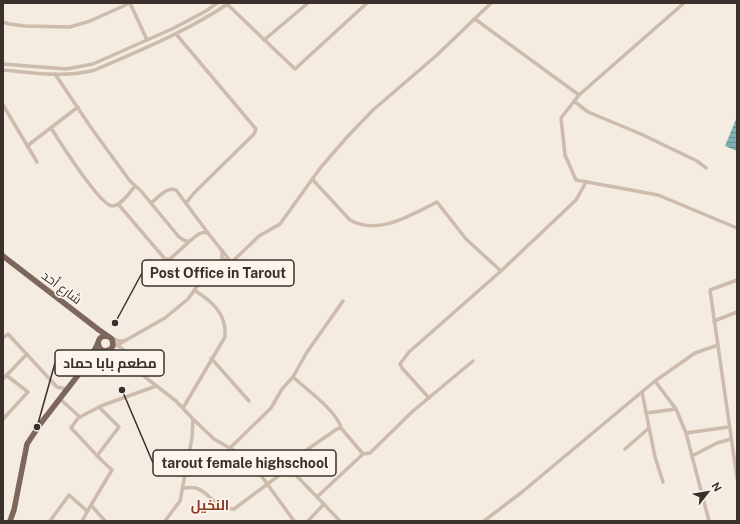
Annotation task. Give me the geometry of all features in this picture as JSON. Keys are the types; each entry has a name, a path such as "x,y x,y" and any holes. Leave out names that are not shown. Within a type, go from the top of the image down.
{"main road":[{"name":"شارع أحد","path":"3,256 111,339"},
{"path":"89,322 100,349 108,350"},
{"path":"10,521 14,510 27,444 89,360 102,336 111,339 108,350 89,360"}],"street":[{"path":"3,22 25,26 70,27 90,21 130,3 147,40"},
{"path":"3,64 66,69 93,64 147,40 206,11 217,3"},
{"path":"264,40 308,3"},
{"path":"3,70 56,74 82,74 96,70 176,34 228,4 295,69 367,3"},
{"path":"108,350 164,318 188,299 209,273 231,262 259,236 280,224 321,167 348,136 373,110 437,55 491,3"},
{"path":"684,3 578,95 561,118 564,155 576,180 658,195 737,228"},
{"path":"475,19 578,95"},
{"path":"176,34 256,129 254,134 194,193 186,203"},
{"path":"56,74 78,108 130,181 151,203 179,237 185,241 190,241"},
{"path":"574,101 588,112 641,134 697,161 706,168"},
{"path":"3,105 37,162"},
{"path":"27,146 78,108"},
{"path":"51,128 85,179 107,204 113,206 118,203 135,186"},
{"path":"312,180 350,220 357,224 385,225 396,222 437,202 466,239 501,271"},
{"path":"429,398 400,364 409,352 501,271 576,200 586,182"},
{"path":"151,203 168,189 172,188 176,190 231,262"},
{"path":"118,203 165,260 170,259 198,234 204,232 208,233"},
{"path":"737,280 710,290 737,478"},
{"path":"183,408 211,358 225,337 225,326 217,308 211,301 194,290"},
{"path":"230,448 271,408 282,389 293,377 307,352 343,301"},
{"path":"714,321 737,312"},
{"path":"3,338 8,334 57,387 67,389"},
{"path":"111,339 125,341"},
{"path":"111,339 125,351 145,377 176,401 214,439 245,458 294,521"},
{"path":"125,341 125,351"},
{"path":"484,521 522,492 655,381 694,353 718,345"},
{"path":"108,350 119,352 132,360"},
{"path":"3,379 27,354"},
{"path":"211,358 249,401"},
{"path":"317,496 363,454 370,453 395,428 472,361"},
{"path":"3,419 28,392 6,375"},
{"path":"293,377 330,410 341,428 363,454"},
{"path":"655,381 676,409 686,433 709,521"},
{"path":"82,521 112,470 71,428 78,418 99,407 156,386"},
{"path":"642,392 654,457 663,482"},
{"path":"60,399 80,417"},
{"path":"97,456 119,427 99,407"},
{"path":"646,413 676,409"},
{"path":"165,521 180,501 192,438 193,419"},
{"path":"686,433 730,427"},
{"path":"183,488 196,488 205,493 219,506 227,509 234,509 288,468 308,449 341,428"},
{"path":"625,449 649,428"},
{"path":"692,456 717,443 731,439"},
{"path":"288,468 340,521"},
{"path":"50,521 69,495 88,511"},
{"path":"308,521 324,504"},
{"path":"91,505 105,521"}],"water":[{"path":"737,117 737,151 725,146"}],"place":[{"name":"Post Office in Tarout","path":"115,323"},
{"name":"tarout female highschool","path":"122,390"},
{"name":"مطعم بابا حماد","path":"37,427"}],"district":[{"name":"النخيل","path":"210,505"}]}
